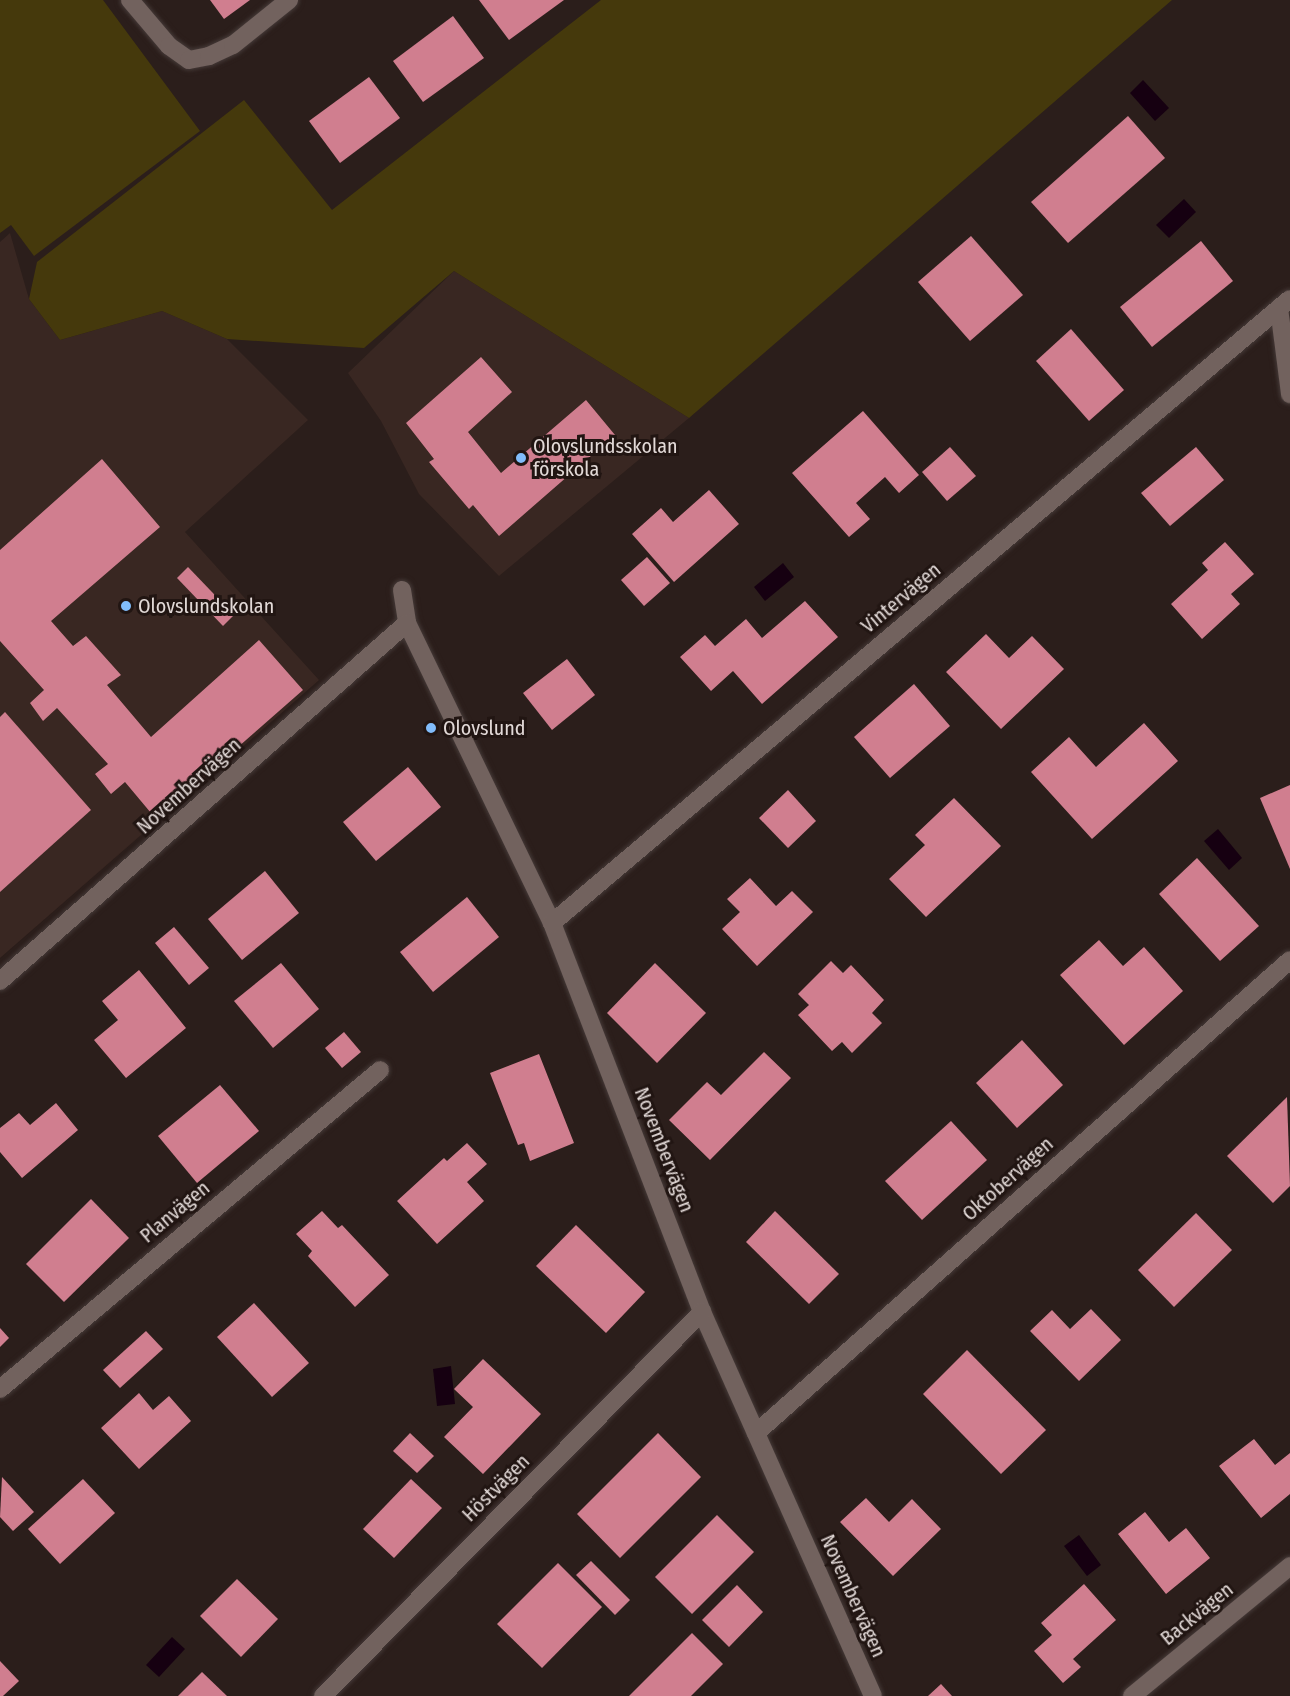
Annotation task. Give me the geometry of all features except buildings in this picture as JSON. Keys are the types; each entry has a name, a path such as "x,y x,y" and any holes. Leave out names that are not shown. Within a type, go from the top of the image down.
{"street":[{"path":"130,0 169,46 189,60 209,57 233,45 289,0"},
{"name":"Vintervägen","path":"1285,303 1290,394"},
{"name":"Vintervägen","path":"552,923 1285,303"},
{"name":"Novembervägen","path":"402,590 407,623 552,923 702,1312 873,1696"},
{"name":"Novembervägen","path":"0,981 407,623"},
{"name":"Oktobervägen","path":"756,1433 1290,960"},
{"name":"Planvägen","path":"0,1389 380,1070"},
{"name":"Höstvägen","path":"323,1696 702,1312"},
{"name":"Backvägen","path":"1132,1696 1290,1566"}],"shaded area":[{"path":"0,0 103,0 200,131 34,256 11,225 0,233"},
{"path":"601,0 1172,0 689,418 454,271 364,348 227,339 162,311 60,340 29,299 37,262 244,100 332,210"},
{"path":"1143,80 1169,108 1155,121 1130,93"},
{"path":"1184,199 1196,212 1169,238 1156,225"},
{"name":"Olovslundskolan","path":"10,233 29,299 60,340 162,311 227,339 308,420 185,532 319,680 0,958 0,242"},
{"name":"Olovslundsskolan förskola","path":"454,271 689,418 499,576 419,494 381,421 348,373"},
{"path":"783,563 794,577 765,601 754,587"},
{"path":"1218,829 1242,858 1229,870 1204,841"},
{"path":"451,1366 455,1404 437,1406 433,1369"},
{"path":"1079,1535 1101,1565 1087,1576 1064,1546"},
{"path":"172,1637 185,1649 159,1677 146,1665"}],"place":[{"name":"Olovslundsskolan förskola","path":"521,458"},
{"name":"Olovslundskolan","path":"126,606"},
{"name":"Olovslund","path":"431,728"}]}
